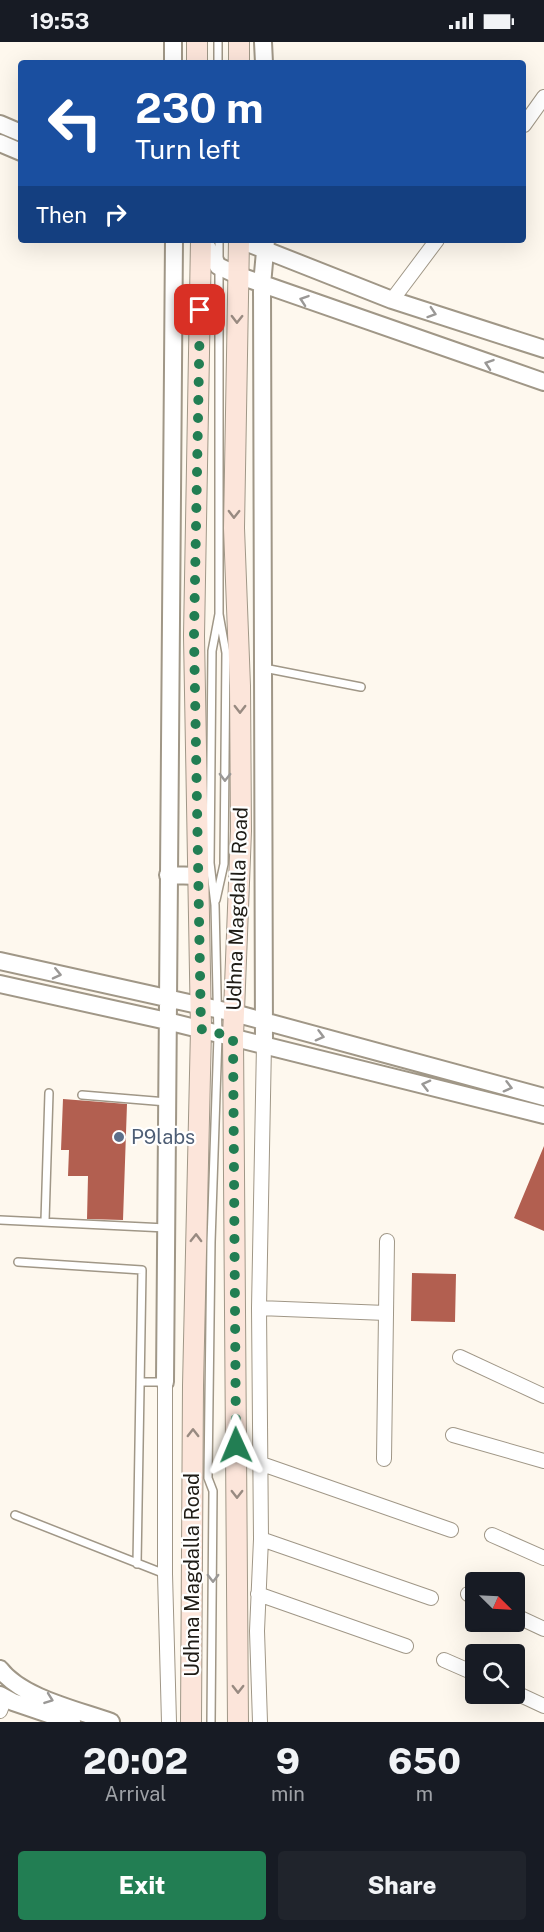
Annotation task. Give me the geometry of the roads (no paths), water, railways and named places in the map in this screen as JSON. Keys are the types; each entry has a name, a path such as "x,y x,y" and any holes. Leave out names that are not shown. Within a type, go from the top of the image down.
{"main road":[{"path":"197,42 197,60"},
{"path":"238,42 239,60"},
{"name":"Udhna Magdalla Road","path":"191,1722 193,1386 217,1033 217,1010 199,876 194,636 202,243"},
{"name":"Udhna Magdalla Road","path":"238,1722 217,1010 241,831 240,686 234,528 237,275 240,243"}],"street":[{"path":"172,42 173,60"},
{"path":"263,42 264,60"},
{"path":"526,122 544,97"},
{"path":"0,124 18,132"},
{"path":"0,144 18,151"},
{"path":"169,1722 165,1574 165,1382 174,243"},
{"path":"204,243 218,266 237,275 544,382"},
{"path":"392,300 435,243"},
{"path":"260,1722 259,1308 264,1044 261,667 262,285 266,246 392,300 544,349"},
{"path":"168,875 199,876"},
{"path":"0,961 264,1021 544,1096"},
{"path":"0,984 264,1044 544,1115"},
{"path":"384,1460 387,1241"},
{"path":"259,1308 386,1313"},
{"path":"460,1357 544,1396"},
{"path":"453,1435 544,1461"},
{"path":"259,1463 451,1530"},
{"path":"492,1535 544,1558"},
{"path":"261,1539 430,1598"},
{"path":"258,1594 406,1646"},
{"path":"525,1621 544,1629"},
{"path":"444,1660 465,1669"},
{"path":"0,1669 13,1682 35,1694 111,1722"},
{"path":"525,1697 544,1706"},
{"path":"2,1701 72,1722"}],"lane":[{"path":"218,42 218,60"},
{"path":"214,905 224,864 226,653 219,614 219,243"},
{"path":"217,1010 214,905 210,863 212,651 219,614"},
{"path":"261,667 361,687"},
{"path":"198,1722 217,1033"},
{"path":"45,1221 50,1093"},
{"path":"82,1095 167,1102"},
{"path":"0,1220 166,1228"},
{"path":"18,1262 142,1270 137,1564"},
{"path":"141,1382 165,1382"},
{"path":"204,1485 213,1491 211,1722"},
{"path":"15,1515 165,1574"}],"place":[{"name":"P9labs","path":"119,1137"}]}
